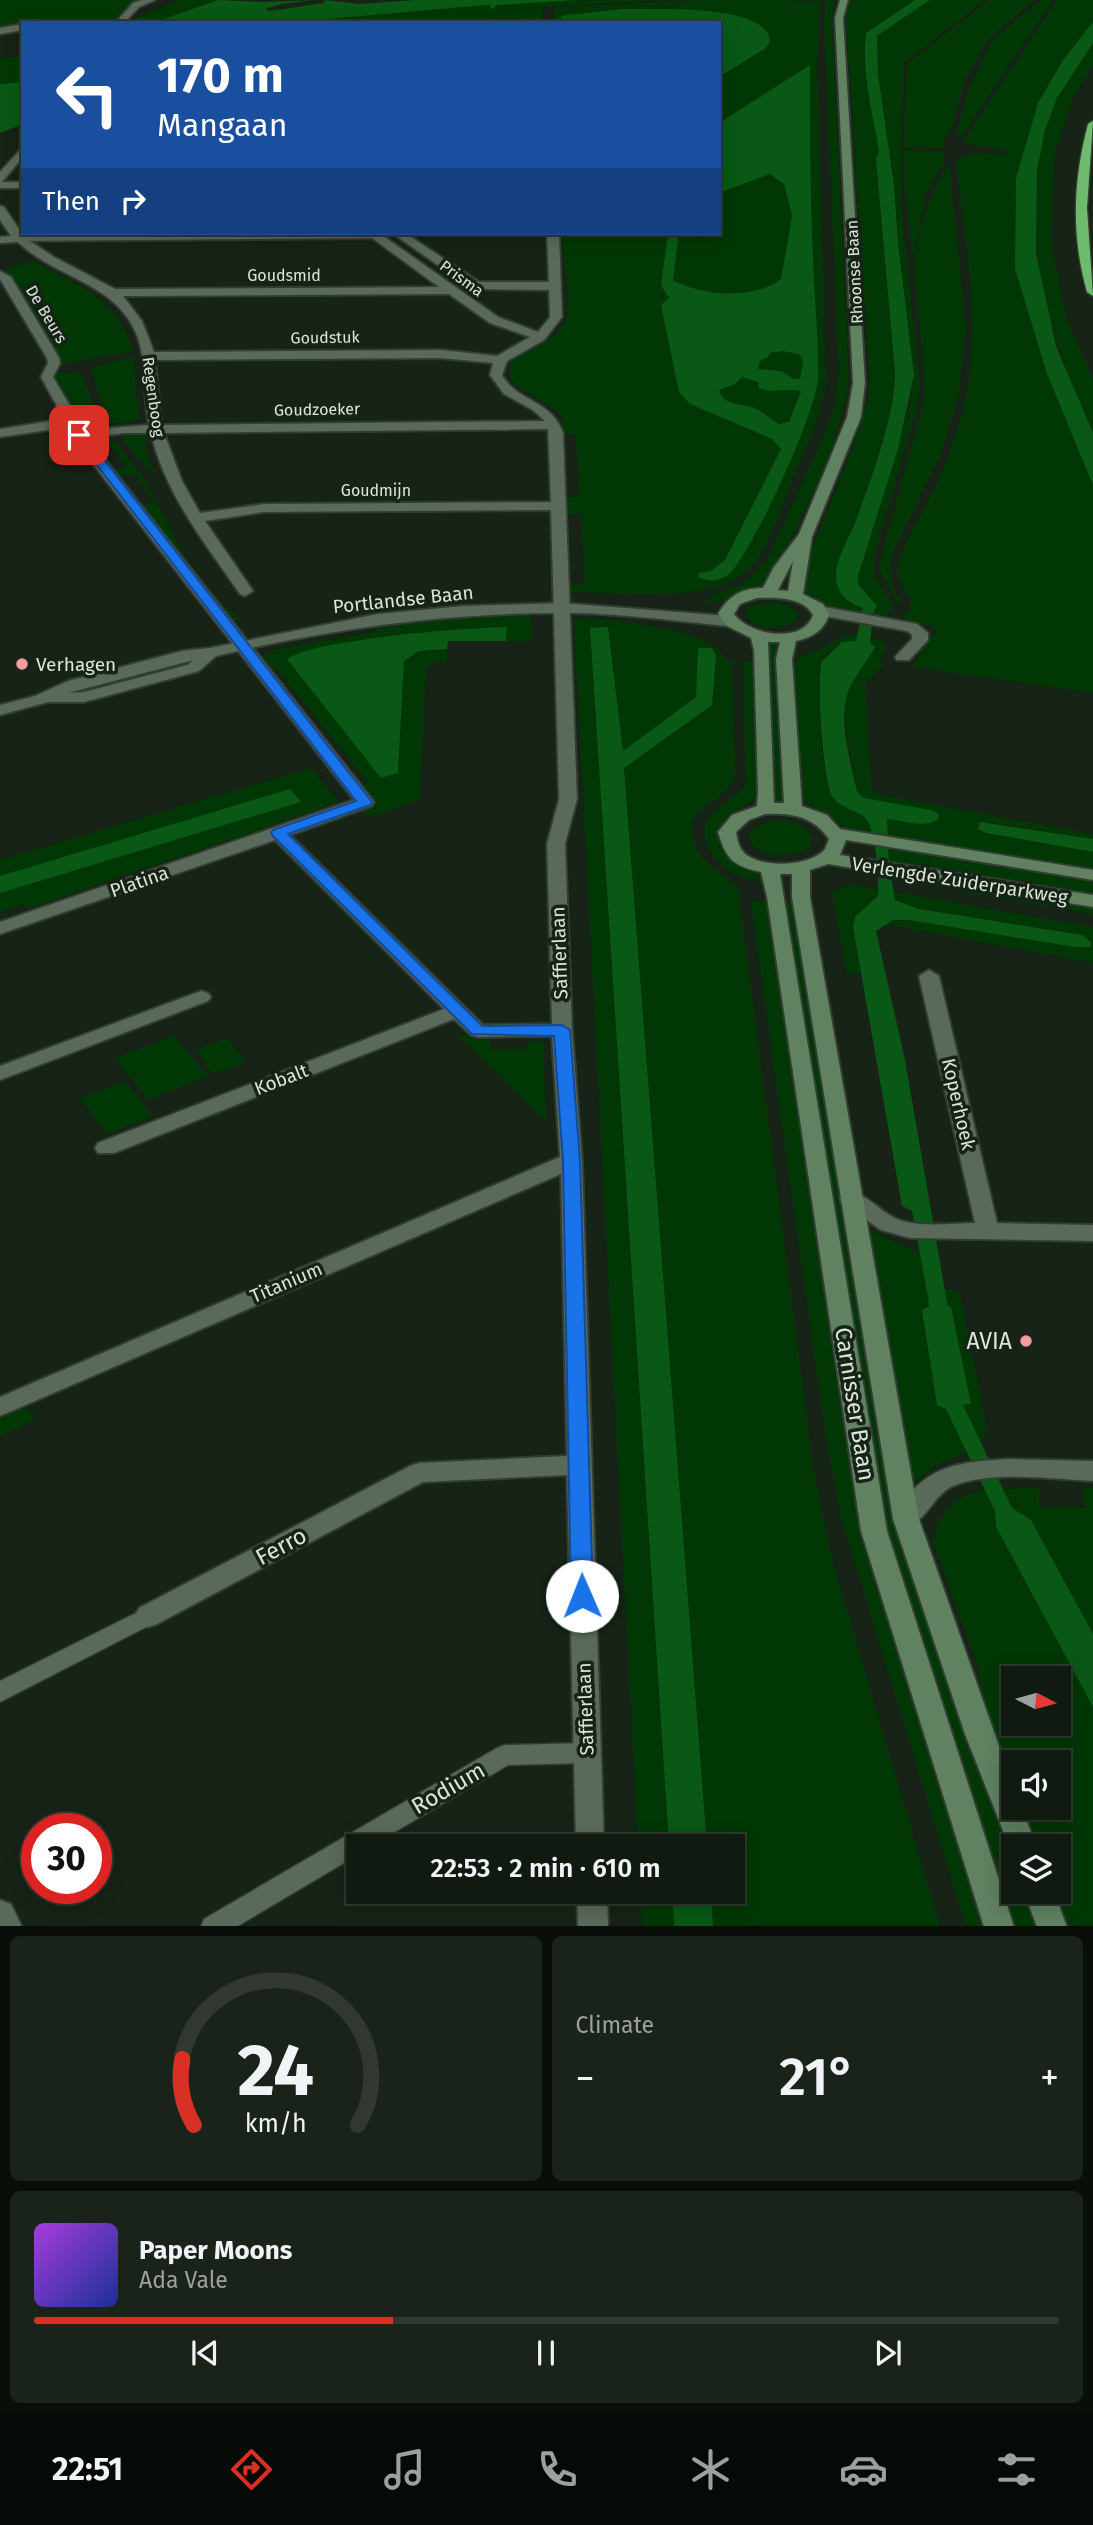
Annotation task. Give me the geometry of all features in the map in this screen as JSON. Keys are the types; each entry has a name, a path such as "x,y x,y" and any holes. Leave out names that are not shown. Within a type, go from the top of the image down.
{"highway":[{"path":"1093,124 1083,158 1080,218 1087,274 1093,292"}],"main road":[{"name":"Rhoonse Baan","path":"795,596 806,535 854,417 859,383 839,18 844,0"},
{"name":"Rhoonse Baan","path":"769,592 781,567 806,535"},
{"path":"769,592 795,596 806,600 818,618 806,632 789,636 758,635 735,627 729,614 744,596 769,592"},
{"path":"758,635 763,658 767,792 765,809"},
{"path":"789,636 784,659 793,809"},
{"path":"765,809 793,809 819,818 834,833 836,846 827,858 801,869 769,868 739,856 730,847 727,837 729,827 737,819 765,809"},
{"name":"Verlengde Zuiderparkweg","path":"834,833 1093,875"},
{"name":"Verlengde Zuiderparkweg","path":"827,858 1093,901"},
{"name":"Carnisser Baan","path":"769,868 776,897 874,1531 999,1926"},
{"name":"Carnisser Baan","path":"801,869 802,897 906,1520 979,1734 1016,1834"},
{"path":"1043,1904 1052,1926"}],"street":[{"path":"121,21 136,5 151,0"},
{"path":"0,31 21,27"},
{"path":"0,179 21,152"},
{"path":"0,185 21,184"},
{"name":"Regenboog","path":"0,209 20,239 40,255 113,293 140,326 149,356 157,428 171,476 194,518 245,592"},
{"path":"0,240 51,236 212,235"},
{"name":"Prisma","path":"375,235 494,320 540,337"},
{"name":"Prisma","path":"401,235 476,286 556,286"},
{"path":"553,235 556,317 552,326 540,337 500,360 496,375 499,383 547,413 555,425 562,608"},
{"name":"De Beurs","path":"0,274 5,276 53,358 54,363 47,377 79,435 243,645"},
{"name":"Goudsmid","path":"113,293 454,290"},
{"name":"Goudstuk","path":"149,356 441,354 500,360"},
{"path":"0,433 72,422"},
{"name":"Goudzoeker","path":"79,435 117,429 157,428 555,425"},
{"name":"Goudmijn","path":"194,518 264,508 559,506"},
{"name":"Portlandse Baan","path":"0,710 41,699 84,696 193,668 211,653 243,645 378,619 463,611 562,608 729,614"},
{"name":"Saffierlaan","path":"562,608 568,799 556,844 562,1030 571,1161 589,1834"},
{"path":"818,618 912,627 920,633 920,640 903,657"},
{"name":"Platina","path":"0,928 365,802 243,645"},
{"path":"278,833 478,1031 562,1030"},
{"name":"Koperhoek","path":"929,976 988,1231"},
{"path":"0,1073 201,997"},
{"name":"Kobalt","path":"106,1148 456,1012"},
{"name":"Titanium","path":"1,1405 571,1161"},
{"path":"851,1199 889,1225 910,1230 1093,1233"},
{"name":"Ferro","path":"0,1692 419,1473 579,1465"},
{"path":"906,1520 933,1485 960,1474 992,1469 1093,1471"},
{"name":"Rodium","path":"215,1926 505,1755 586,1753"},
{"path":"592,1904 593,1926"}],"shaded area":[{"path":"0,0 148,0 118,21 21,21 21,26 0,31"},
{"path":"179,0 218,0 158,21 129,21"},
{"path":"218,0 315,0 265,9 270,11 324,3 325,0 360,4 415,0 577,0 496,5 491,9 490,5 306,21 158,21"},
{"path":"667,0 543,6 541,21 496,18 476,21 305,21 490,4"},
{"path":"711,0 807,0 772,6 820,0 817,65 826,385 810,439 761,554 747,571 731,581 711,588 664,594 571,592 570,585 585,584 581,514 567,514 566,497 579,496 576,434 563,434 563,416 514,384 509,371 511,360 539,346 562,326 567,295 561,235 668,235 661,285 669,298 690,404 772,439 781,449 725,560 711,571 699,573 705,581 755,537 808,418 810,66 721,122 721,76 766,48 770,41 764,29 750,20 730,14 682,9 616,10 553,21 555,7"},
{"path":"826,0 835,0 832,21 849,382 827,460 805,511 767,583 720,602 705,603 715,594 743,584 767,560 835,406 839,369 824,22"},
{"path":"852,0 915,0 866,33 868,93 880,152 876,159 895,372 894,392 884,438 868,488 842,553 863,608 875,612 877,606 858,584 858,576 910,405 914,375 894,185 878,74 877,36 930,0 985,0 904,63 902,213 920,385 915,414 873,560 875,576 891,604 892,609 886,618 832,610 805,592 804,582 808,561 852,449 870,387 846,18 846,8"},
{"path":"915,0 930,0 877,36 878,74 894,185 914,375 898,449 858,576 858,584 877,606 873,613 870,643 875,647 848,692 845,733 857,791 864,798 931,810 938,814 939,818 928,823 887,819 889,864 895,900 919,909 1082,935 1091,942 1091,947 1075,947 909,920 893,920 876,931 905,1060 946,1297 948,1306 951,1307 971,1404 963,1405 1012,1508 1031,1520 1093,1634 1093,1707 996,1527 995,1511 946,1409 937,1405 922,1310 929,1306 928,1297 912,1211 902,1206 853,927 855,917 878,896 874,843 865,818 842,806 831,794 823,749 820,707 822,661 842,642 856,641 863,608 850,602 841,593 837,584 837,569 881,448 894,390 895,372 876,159 879,152 866,78 866,33"},
{"path":"989,0 1035,0 988,39 965,80 949,136 944,136 944,148 904,147 907,64"},
{"path":"1041,0 1053,0 961,137 956,136 969,89 991,41"},
{"path":"1057,0 1093,0 1093,22 1063,60 1038,103 1016,178 1015,269 1047,374 1093,485 1093,693 913,667 924,646 937,632 929,625 901,621 910,601 897,575 905,544 934,490 953,442 965,400 970,366 972,332 969,263 956,160 973,153 1006,155 1007,151 972,145 964,140"},
{"path":"623,9 706,11 750,20 764,28 770,41 766,48 721,76 721,21 560,21 561,16"},
{"path":"1093,22 1093,43 1057,98 1045,130 1037,170 1036,253 1056,346 1093,433 1093,485 1047,374 1015,269 1016,178 1038,103 1063,60"},
{"path":"1093,43 1093,65 1074,96 1054,155 1051,244 1066,317 1093,379 1093,433 1062,358 1044,295 1035,197 1044,132 1052,109 1064,85"},
{"path":"21,55 21,82 0,84 0,59"},
{"path":"810,65 811,209 818,348 815,396 783,478 742,557 724,577 702,579 698,577 699,573 711,571 725,560 781,449 772,439 690,404 679,392 661,305 669,298 661,285 668,235 679,235 673,280 698,290 728,293 743,293 770,286 781,279 792,216 784,184 770,174 721,192 721,122","holes":["783,351 799,354 803,361 800,379 794,379 781,371 758,369 760,361 770,353","742,377 758,382 759,388 763,390 801,391 789,422 779,424 757,409 725,399 719,390 735,384"]},
{"path":"21,82 21,125 0,133 0,84"},
{"path":"904,150 944,151 944,162 926,194 913,257 905,191"},
{"path":"949,163 966,330 958,397 941,454 891,556 890,574 900,599 898,605 879,567 924,401 924,370 915,276 917,247 929,203"},
{"path":"770,174 784,184 792,216 781,279 770,286 742,293 728,293 699,290 673,280 679,235 721,235 721,192"},
{"path":"32,261 80,286 107,305 126,333 133,352 60,364 62,360 5,269"},
{"path":"770,353 799,353 803,361 800,379 794,379 781,371 758,369 760,361"},
{"path":"133,357 139,420 112,424 101,403 91,367"},
{"path":"57,372 82,374 100,422 82,424 53,377"},
{"path":"742,377 758,382 759,388 801,391 789,422 779,424 757,409 725,399 719,390 735,384"},
{"path":"149,431 150,438 144,442 155,476 116,432"},
{"path":"108,434 145,480 187,561 218,600 242,620 232,622 141,506 155,502 135,474 119,476 114,471 127,467 106,441 93,442 96,438"},
{"path":"771,602 789,605 798,614 797,620 784,626 768,628 754,624 745,613 748,607"},
{"path":"471,617 531,618 532,641 506,641 507,627 404,635 302,651 398,773 404,661 419,651 447,649 447,662 433,662 426,670 420,799 370,818 362,810 377,805 360,785 368,782 276,668 270,669 260,656 274,653 272,650 369,633 391,625"},
{"path":"583,618 616,621 662,628 704,641 719,650 725,660 732,660 735,775 724,792 699,813 693,821 691,831 701,857 738,889 815,1479 833,1563 940,1926 713,1926 712,1904 745,1904 745,1834 706,1834 624,768 712,705 696,697 623,752 608,628 590,628 668,1834 637,1834 574,620"},
{"path":"507,627 506,641 448,641 447,649 419,651 404,661 398,773 381,778 287,659 317,648 369,639"},
{"path":"608,627 623,751 696,697 698,648 712,648 716,656 712,705 624,768 706,1834 668,1834 590,628"},
{"path":"859,634 881,640 887,648 879,661 885,663 865,683 871,788 876,794 1093,834 1093,839 987,822 978,829 986,833 1093,852 1093,871 887,837 887,818 901,805 863,798 857,791 844,717 846,698 854,679 864,666 871,639 834,648 823,658 820,666 822,746 829,788 839,801 867,821 873,834 849,831 801,799 790,662 797,662 798,657 843,637"},
{"path":"768,643 777,643 785,801 772,801"},
{"path":"743,661 756,661 762,792 729,816 720,830 718,842 764,883 726,869 709,849 705,833 712,814 746,785"},
{"path":"311,768 339,802 28,909 23,904 0,912 0,893 300,802 290,789 0,876 0,860"},
{"path":"290,789 301,802 0,893 0,876"},
{"path":"776,820 792,822 805,829 812,838 809,847 784,855 774,855 758,849 749,835 755,827"},
{"path":"980,822 1093,839 1093,852 986,833 978,829"},
{"path":"888,846 1093,881 1093,896 889,864"},
{"path":"891,875 1093,909 1093,914 892,880"},
{"path":"849,885 878,889 878,896 855,917 853,927 861,973 847,973 832,893"},
{"path":"894,892 1093,927 1093,963 885,924 920,921 1075,947 1091,946 1082,935 919,909 895,900"},
{"path":"751,901 770,901 838,1363 990,1926 966,1926 842,1521 826,1438"},
{"path":"784,901 795,901 900,1526 1001,1807 1001,1820 1006,1820 1011,1834 1001,1834 1001,1904 1035,1904 1043,1926 1007,1926 878,1503"},
{"path":"465,1034 474,1038 490,1038 490,1049 526,1049 528,1041 544,1042 546,1121 457,1035"},
{"path":"174,1036 208,1076 149,1100 115,1058"},
{"path":"227,1038 246,1062 213,1074 195,1050"},
{"path":"125,1081 153,1116 107,1134 80,1098"},
{"path":"866,1228 921,1254 932,1287 950,1289 960,1295 987,1428 979,1444 934,1467 911,1486","holes":["946,1298 948,1306 951,1307 970,1404 963,1405 968,1413 937,1405 924,1307"]},
{"path":"26,1406 35,1420 0,1436 0,1418"},
{"path":"1038,1488 1040,1507 1085,1508 1082,1488 1093,1488 1093,1634 1031,1520 995,1511 996,1527 1071,1666 1001,1666 1001,1736 1071,1736 1071,1666 1093,1707 1093,1926 1063,1926 1054,1904 1071,1904 1071,1834 1027,1834 1022,1820 1071,1820 1071,1750 1001,1750 1001,1768 990,1739 977,1664 933,1543 938,1521 952,1504 967,1494 988,1489"},
{"path":"641,1904 673,1904 674,1926 642,1926"},
{"path":"673,1904 712,1904 713,1926 674,1926"}],"place":[{"name":"Verhagen","path":"22,664"},
{"name":"AVIA","path":"1026,1341"}],"route":[{"path":"79,435 365,802 278,833 478,1031 562,1030 571,1161 582,1596"}]}
